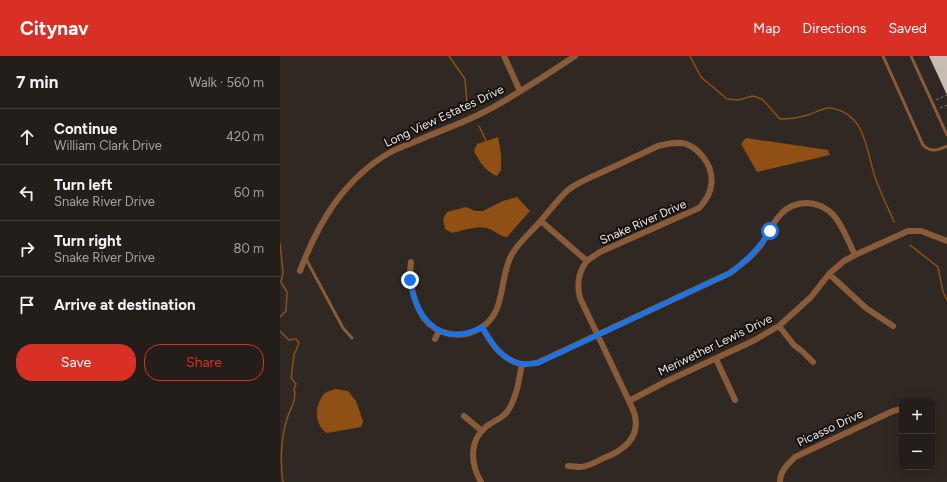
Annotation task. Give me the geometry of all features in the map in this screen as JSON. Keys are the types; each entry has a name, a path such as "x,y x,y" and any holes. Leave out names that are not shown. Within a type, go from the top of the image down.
{"street":[{"path":"504,56 520,91"},
{"name":"Long View Estates Drive","path":"300,271 305,257 334,205 341,194 363,171 390,152 484,112 575,56"},
{"name":"Snake River Drive","path":"439,331 450,335 474,332 482,327 495,314 500,300 510,257 515,249 561,198 574,186 652,149 672,142 686,144 699,152 708,163 712,176 707,197 699,208 600,252 587,261"},
{"path":"482,327 492,344 510,359 522,364 538,363 730,273 741,265 756,250 782,212 790,206 801,203 813,203 824,207 832,213 839,222 855,255"},
{"path":"541,221 587,261 580,273 578,292 596,335 629,401 636,421 635,430 629,444 616,453 581,467 568,466"},
{"name":"Meriwether Lewis Drive","path":"629,401 665,382 760,338 779,326 811,297 829,274 844,261 855,255 908,231 921,231 947,242"},
{"path":"411,262 411,284 418,307 428,323 439,331 435,339"},
{"path":"829,274 866,308 893,326"},
{"path":"779,326 794,345 804,352 813,362"},
{"path":"716,359 734,400"},
{"path":"481,482 476,474 474,464 474,443 486,427 509,411 515,397 522,364"},
{"name":"Picasso Drive","path":"780,482 780,477 785,467 794,457 893,411 899,410"},
{"path":"464,416 482,431"}],"lane":[{"path":"882,56 924,145 929,150 947,146"},
{"path":"911,56 947,135"},
{"path":"305,257 343,328 352,338"}],"path":[{"path":"935,100 947,95"},
{"path":"939,108 947,104"}],"shaded area":[{"path":"498,137 501,154 501,170 497,176 486,169 474,151 477,144"},
{"path":"746,138 828,150 830,155 757,172 741,144"},
{"path":"517,197 530,211 507,237 483,227 452,233 445,229 443,219 447,212 466,207 475,211 483,211 503,201"},
{"path":"335,389 348,391 356,401 363,421 361,427 327,433 323,430 317,415 318,404 324,394"}],"building":[{"path":"929,56 947,56 947,95"}],"waterway":[{"path":"449,56 465,79 467,103"},
{"path":"690,56 701,77 727,99 738,100 753,96 762,99 780,119 800,117 827,108 842,111 851,117 863,134 877,183 894,222"},
{"path":"479,126 486,141"},
{"path":"280,243 283,272 281,282 287,292 286,311 280,317"},
{"path":"910,245 938,267 943,292 947,300"},
{"path":"280,331 289,340 296,339 299,343 294,355 291,378 296,384 294,389 295,397 288,415 282,442 281,458 283,482"}],"route":[{"path":"410,280 411,288 422,316 428,323 439,331 450,335 458,335 474,332 482,327 492,344 510,359 522,364 538,363 718,280 741,265 751,256 762,244 770,231"}]}
